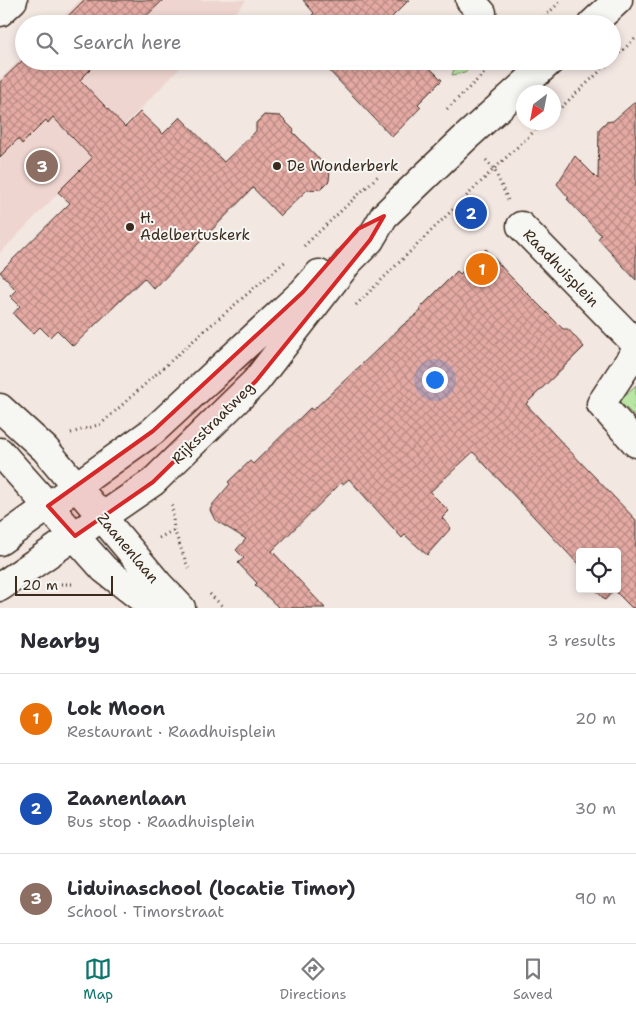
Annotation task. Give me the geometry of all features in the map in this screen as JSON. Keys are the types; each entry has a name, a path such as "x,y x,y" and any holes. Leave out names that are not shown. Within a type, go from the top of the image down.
{"main road":[{"path":"0,12 13,0"},
{"path":"602,15 618,0"},
{"name":"Rijksstraatweg","path":"0,587 153,482 256,381 349,261 370,240 384,216 464,139 540,70"},
{"name":"Rijksstraatweg","path":"0,541 153,431 303,292 358,229 384,216"},
{"name":"Raadhuisplein","path":"520,226 636,344"},
{"path":"636,351 601,404 636,443"},
{"name":"Zaanenlaan","path":"0,408 45,449 159,585 181,608"},
{"name":"Zaanenlaan","path":"0,452 104,569 154,608"}],"path":[{"path":"546,15 562,0"},
{"path":"621,52 636,38"},
{"name":"Raadhuisplein","path":"488,70 441,115 494,169 520,226"},
{"path":"561,108 602,70"},
{"path":"300,250 385,169"},
{"path":"45,449 70,434 101,424 204,331 293,256"},
{"path":"172,504 174,530 190,572"},
{"path":"210,594 224,608"}],"highlighted area":[{"path":"384,216 370,240 256,381 153,482 75,536 48,506 153,431 303,292 358,229"}],"shaded area":[{"path":"80,0 246,1 233,15 65,15"},
{"path":"15,65 15,70 178,70 0,253 0,79"}],"green space":[{"path":"454,70 468,70 465,73 452,75"},
{"path":"636,385 636,418 619,401"}],"building":[{"path":"84,0 163,0 147,15 69,15"},
{"path":"303,0 409,0 394,15 312,15 314,13"},
{"name":"H. Adelbertuskerk","path":"15,68 15,70 90,70 80,80 125,127 140,112 163,134 180,117 224,162 256,131 256,123 264,115 280,116 330,170 329,181 321,189 307,190 280,216 253,188 154,289 144,278 73,346 57,330 50,337 40,327 33,334 13,314 20,306 10,296 16,290 0,272 70,203 58,192 92,158 53,117 48,123 46,120 22,144 18,139 0,157 0,82"},
{"path":"329,70 432,70 442,80 418,104 421,107 392,137"},
{"path":"636,101 636,280 598,239 601,235 567,199 569,198 557,184 575,156 598,179 599,129 606,122 613,121"},
{"path":"486,249 563,329 568,329 584,347 526,404 636,520 636,608 632,608 617,593 621,593 621,548 576,548 576,562 473,452 430,492 449,511 442,518 451,528 427,555 405,535 402,538 349,479 343,484 341,483 272,551 325,608 279,608 255,585 257,583 238,563 244,558 236,550 246,539 215,520 210,510 213,504 230,484 228,482 250,461 253,464 310,408 313,410 403,325 421,311 419,309 457,271 460,274"},
{"path":"599,593 611,593 605,600"}],"place":[{"name":"Liduinaschool (locatie Timor)","path":"42,166"},
{"name":"De Wonderberk","path":"277,166"},
{"name":"Zaanenlaan","path":"471,213"},
{"name":"H. Adelbertuskerk","path":"130,227"},
{"name":"Lok Moon","path":"482,269"}]}
